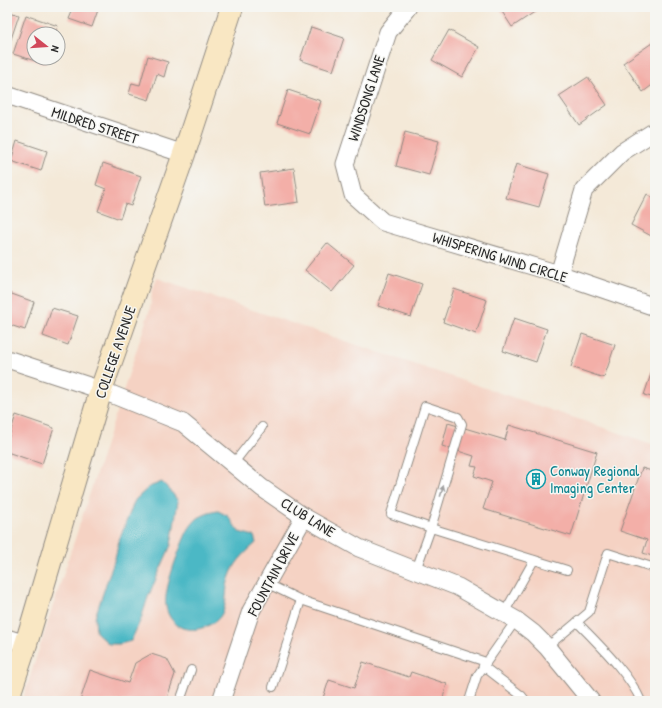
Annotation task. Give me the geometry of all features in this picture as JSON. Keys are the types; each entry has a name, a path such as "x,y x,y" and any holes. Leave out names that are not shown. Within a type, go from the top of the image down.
{"street":[{"name":"COLLEGE AVENUE","path":"7,701 16,641 101,390 184,154 232,7"},
{"name":"WINDSONG LANE","path":"353,195 345,164 388,32 408,7"},
{"name":"MILDRED STREET","path":"7,95 184,154"},
{"path":"559,274 584,190 622,152 655,131"},
{"name":"WHISPERING WIND CIRCLE","path":"353,195 383,222 559,274 655,307"},
{"name":"CLUB LANE","path":"7,359 101,390 183,423 262,488 304,517 359,548 458,587 510,617 533,633 547,647 591,701"},
{"name":"FOUNTAIN DRIVE","path":"221,701 251,611 304,517"}],"lane":[{"path":"416,570 431,528 462,424 458,417 424,406 391,514 431,528 567,570"},
{"path":"232,464 262,427"},
{"path":"547,647 589,612 608,553 655,568"},
{"path":"469,701 477,676 510,617 534,560"},
{"path":"266,583 301,600 485,664 526,701"},
{"path":"273,687 301,600"},
{"path":"577,622 614,662 637,692 641,701"},
{"path":"180,701 191,670"}],"shaded area":[{"path":"157,278 655,445 655,701 22,701 150,309 152,292"}],"water":[{"path":"162,482 178,501 171,545 148,597 141,619 131,641 120,644 109,644 96,632 95,617 116,555 119,540 135,500 149,487"},
{"path":"218,511 228,516 239,532 254,536 256,543 239,559 232,571 228,580 224,609 218,619 214,623 200,629 183,628 176,624 168,614 166,599 169,580 180,548 190,527 198,518 208,513"}],"building":[{"path":"74,7 99,7 92,27 69,19"},
{"path":"499,7 542,7 512,27"},
{"path":"7,11 19,15 7,51"},
{"path":"26,15 58,26 26,26 26,58 13,54"},
{"path":"311,27 344,38 333,71 300,60"},
{"path":"449,30 479,47 462,77 432,60"},
{"path":"652,43 655,48 655,83 643,92 623,63"},
{"path":"148,56 168,62 164,77 157,74 149,100 129,94 132,83 140,85"},
{"path":"588,77 607,105 579,125 559,96"},
{"path":"288,90 321,101 310,134 277,123"},
{"path":"405,132 439,141 429,175 396,166"},
{"path":"17,141 47,151 41,171 11,161"},
{"path":"103,163 141,176 131,206 125,204 120,219 98,211 106,189 96,185"},
{"path":"516,164 549,174 539,207 506,198"},
{"path":"294,168 299,202 265,207 260,173"},
{"path":"647,194 655,199 655,238 631,225"},
{"path":"327,243 354,265 332,292 305,270"},
{"path":"389,273 422,284 411,317 378,306"},
{"path":"454,289 487,300 476,334 443,322"},
{"path":"9,293 34,302 25,330 7,324 7,299"},
{"path":"52,308 78,316 68,345 43,336"},
{"path":"514,318 547,329 536,362 503,351"},
{"path":"582,334 615,345 604,378 571,367"},
{"path":"655,362 655,398 644,395"},
{"path":"16,415 54,428 42,464 7,452 7,442"},
{"name":"Conway Regional Imaging Center","path":"448,423 505,440 509,425 597,452 571,536 483,509 492,482 474,476 477,467 471,466 474,456 442,446"},
{"path":"642,468 655,472 655,557 643,553 647,540 620,531"},
{"path":"151,654 167,659 175,674 166,701 80,701 90,670 128,683 135,663"},
{"path":"363,662 409,677 411,672 447,684 442,701 322,701 329,680 354,688"}],"place":[{"name":"Conway Regional Imaging Center","path":"536,479"}]}
